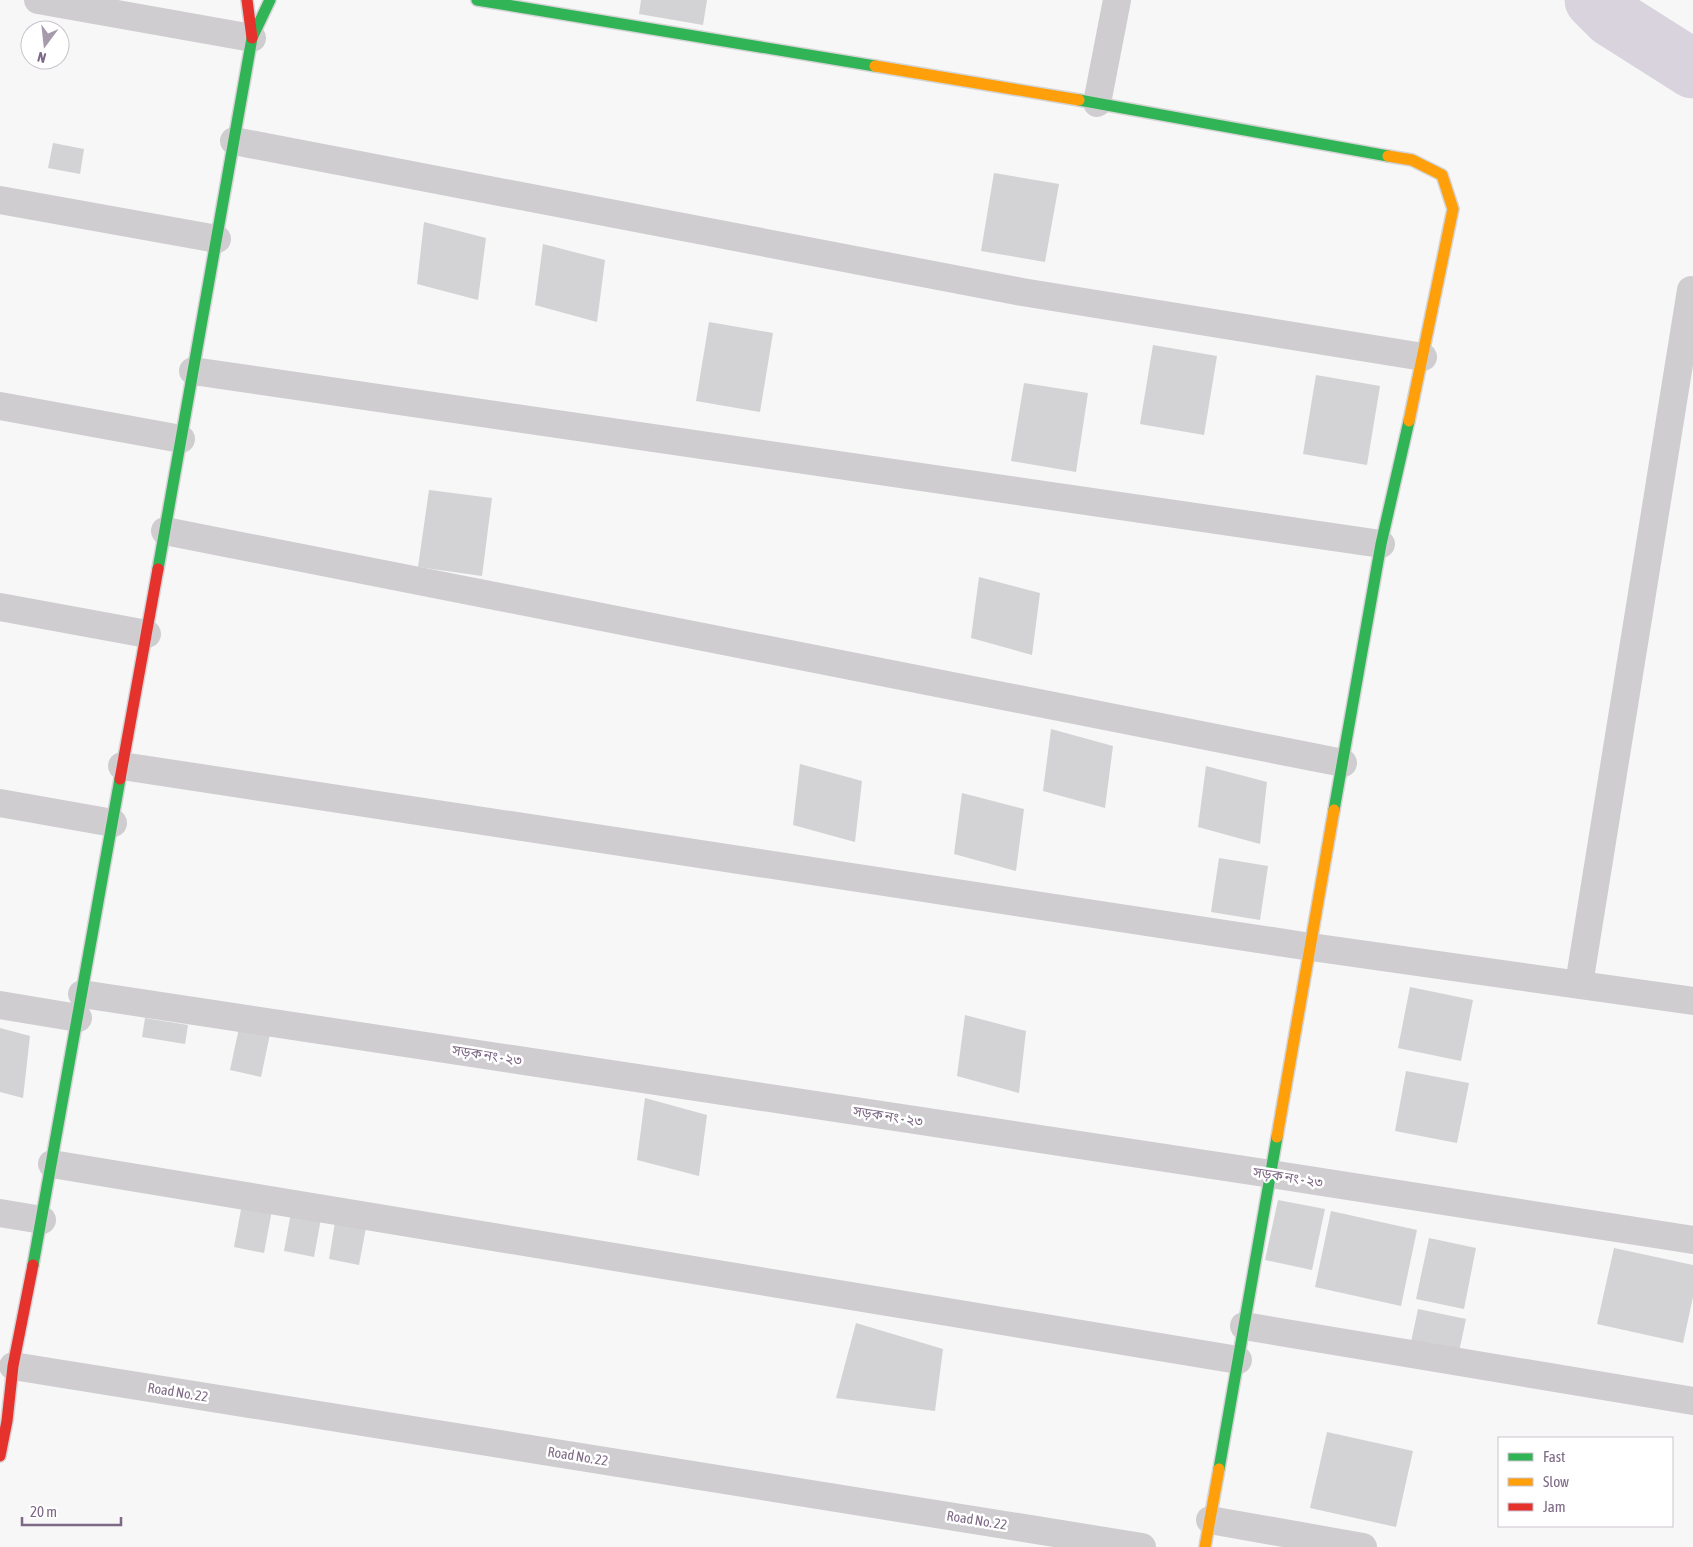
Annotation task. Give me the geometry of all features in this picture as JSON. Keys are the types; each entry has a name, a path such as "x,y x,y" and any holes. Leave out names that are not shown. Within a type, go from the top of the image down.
{"street":[{"path":"38,0 252,38"},
{"path":"247,0 252,38"},
{"path":"0,1456 3,1421 42,1220 252,38 270,0"},
{"path":"477,0 1097,103 1412,160 1442,175 1453,209 1423,358 1382,544 1205,1547"},
{"path":"1097,103 1117,0"},
{"path":"234,141 1022,292 1423,358"},
{"path":"0,200 217,239"},
{"path":"1579,984 1692,290"},
{"path":"193,371 1382,544"},
{"path":"0,406 181,439"},
{"path":"165,531 1343,763"},
{"path":"0,607 146,634"},
{"path":"122,766 1311,947 1693,1001"},
{"path":"0,803 113,823"},
{"name":"সড়ক নং - ২৩","path":"0,1005 80,1006 1271,1174 1693,1240"},
{"path":"52,1164 1238,1360"},
{"path":"0,1213 42,1220"},
{"path":"1244,1326 1693,1401"},
{"name":"Road No. 22","path":"13,1366 1142,1547"},
{"path":"1210,1520 1363,1547"}],"building":[{"path":"641,0 707,0 703,25 639,14"},
{"path":"53,143 84,149 80,174 48,168"},
{"path":"994,173 1059,184 1045,262 981,251"},
{"path":"424,222 486,238 478,300 417,284"},
{"path":"543,244 605,260 597,322 535,305"},
{"path":"709,322 773,333 760,412 696,401"},
{"path":"1153,345 1217,356 1204,435 1140,424"},
{"path":"1316,375 1380,386 1367,465 1303,454"},
{"path":"1024,383 1088,393 1076,472 1011,461"},
{"path":"429,490 492,498 482,576 418,567"},
{"path":"979,577 1040,593 1032,655 971,638"},
{"path":"1051,729 1113,746 1105,808 1043,791"},
{"path":"800,764 862,781 855,842 793,825"},
{"path":"1206,766 1267,782 1260,844 1198,827"},
{"path":"962,793 1024,809 1016,871 954,854"},
{"path":"1219,858 1268,866 1260,920 1211,912"},
{"path":"1410,987 1473,1000 1461,1061 1398,1048"},
{"path":"965,1015 1026,1031 1019,1093 957,1076"},
{"path":"145,1018 188,1025 185,1044 142,1037"},
{"path":"0,1028 30,1036 23,1098 0,1092"},
{"path":"239,1028 270,1034 261,1077 230,1070"},
{"path":"1406,1071 1469,1083 1457,1143 1395,1131"},
{"path":"645,1098 707,1115 699,1176 637,1160"},
{"path":"1278,1200 1325,1209 1312,1270 1265,1260"},
{"path":"242,1204 272,1210 264,1253 234,1247"},
{"path":"292,1207 322,1213 314,1257 284,1251"},
{"path":"1331,1211 1417,1230 1401,1306 1315,1287"},
{"path":"336,1216 367,1222 359,1265 329,1259"},
{"path":"1429,1238 1476,1248 1464,1309 1416,1299"},
{"path":"1614,1248 1693,1265 1693,1297 1683,1343 1597,1324"},
{"path":"1418,1309 1466,1319 1459,1352 1411,1342"},
{"path":"856,1323 943,1349 935,1411 836,1398"},
{"path":"1327,1432 1413,1451 1396,1527 1310,1508"}],"waterway":[{"path":"1594,0 1611,17 1693,69"}],"traffic: fast":[{"path":"158,569 252,38 270,0"},
{"path":"477,0 875,66"},
{"path":"1079,100 1388,156"},
{"path":"1334,810 1381,544 1409,421"},
{"path":"33,1265 120,779"},
{"path":"1219,1469 1277,1137"}],"traffic: slow":[{"path":"875,66 1079,100"},
{"path":"1388,156 1412,160 1442,175 1453,209 1409,421"},
{"path":"1277,1137 1334,810"},
{"path":"1205,1547 1219,1469"}],"traffic: jam":[{"path":"247,0 252,38"},
{"path":"120,779 158,569"},
{"path":"0,1456 7,1421 13,1366 33,1265"}]}
